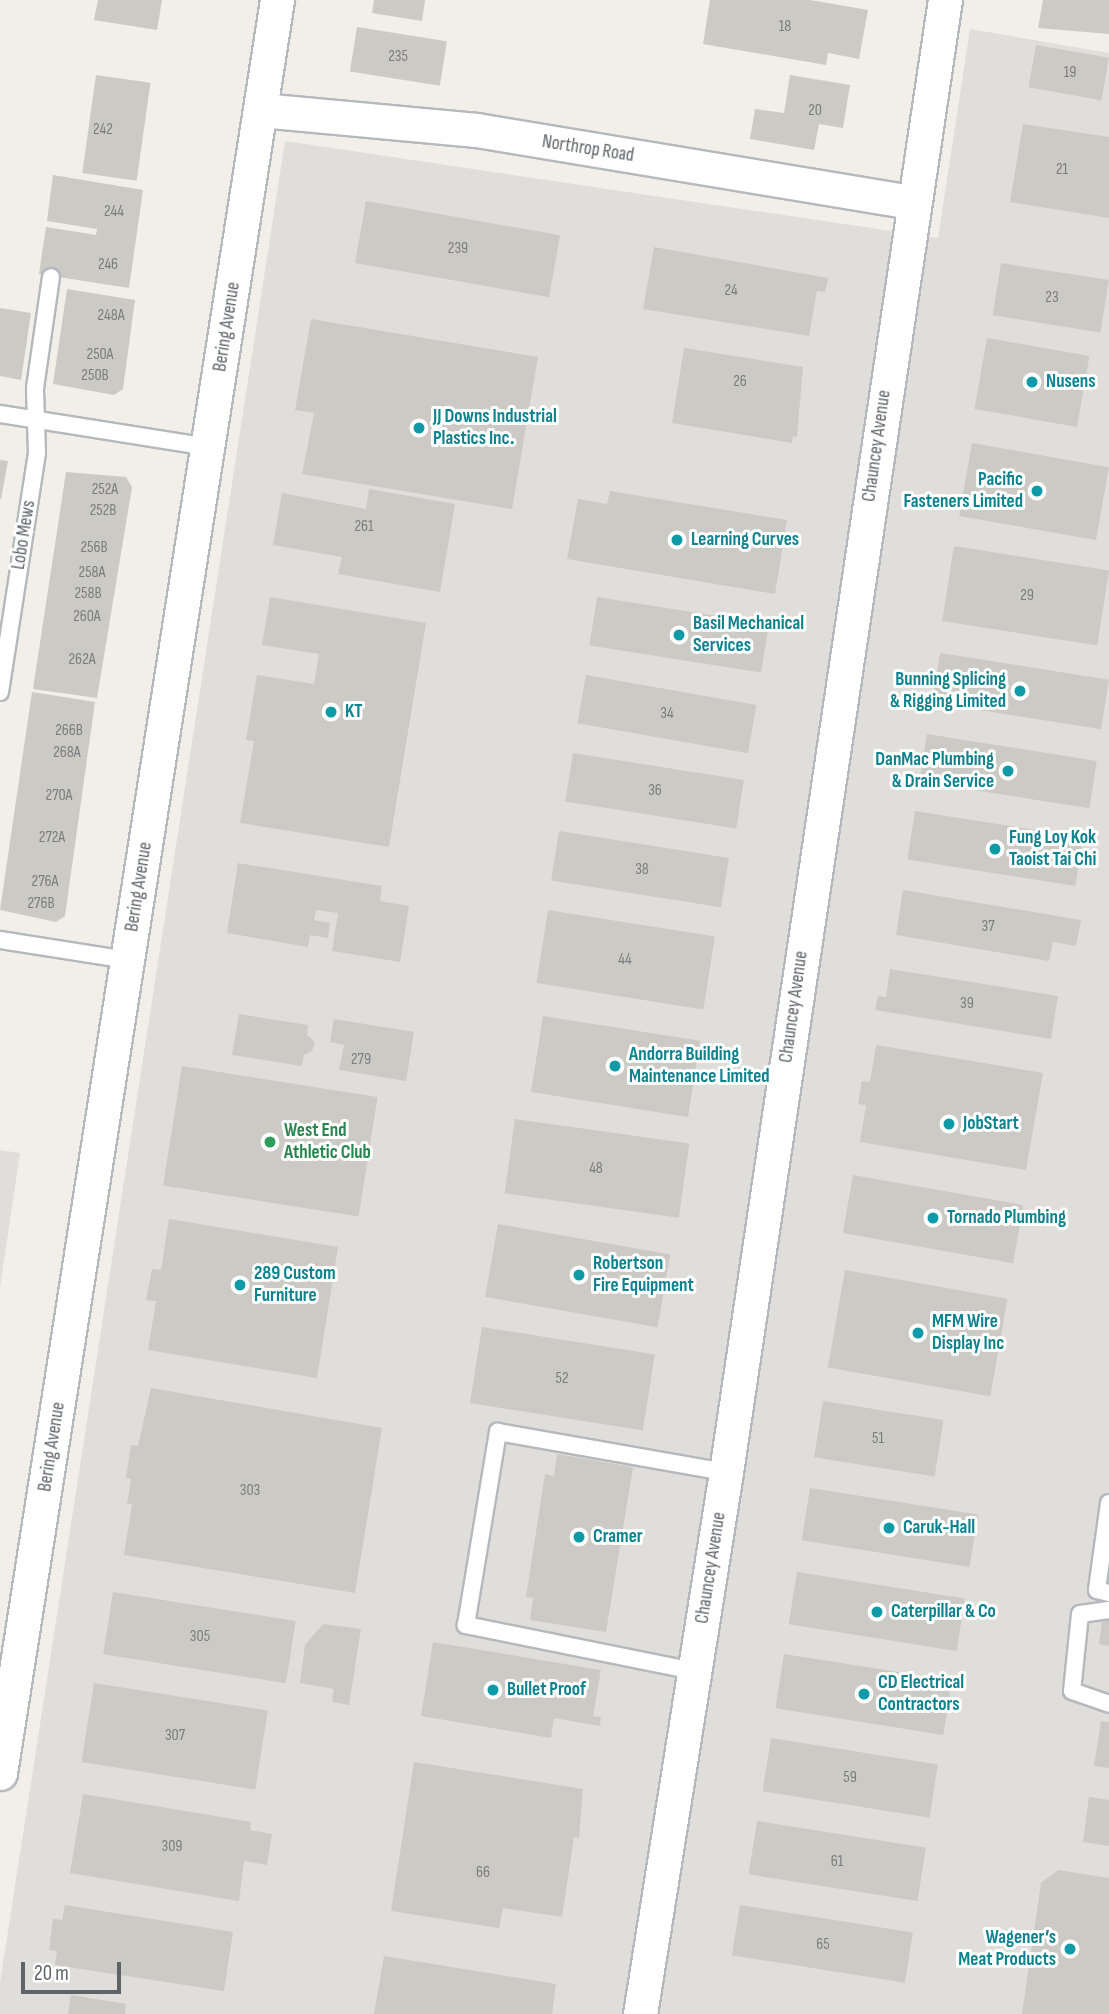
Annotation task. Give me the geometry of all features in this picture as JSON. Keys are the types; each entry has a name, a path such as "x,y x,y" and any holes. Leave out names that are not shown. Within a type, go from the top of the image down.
{"street":[{"name":"Bering Avenue","path":"0,1773 277,0"},
{"name":"Chauncey Avenue","path":"640,2014 726,1472 913,202 946,0"},
{"name":"Northrop Road","path":"261,110 476,130 913,202"}],"lane":[{"name":"Lobo Mews","path":"0,692 37,453 35,388 51,278"},
{"path":"0,414 208,447"},
{"path":"0,940 128,960"},
{"path":"694,1671 466,1625 468,1611 498,1432 726,1472"},
{"path":"1109,1503 1097,1590 1109,1593"},
{"path":"1109,1611 1080,1614 1072,1691 1109,1704"}],"shaded area":[{"path":"970,29 1109,53 1109,2014 0,2014 0,1983 285,141 938,238"},
{"path":"0,1150 20,1153 0,1288"}],"building":[{"path":"98,0 162,0 157,30 94,20"},
{"path":"374,0 425,0 422,21 372,13"},
{"path":"710,0 810,0 868,10 859,59 828,53 826,65 703,44"},
{"path":"1043,0 1109,0 1109,34 1038,28"},
{"path":"357,27 447,41 440,86 350,71"},
{"path":"1036,45 1109,58 1101,100 1029,87"},
{"path":"96,75 150,83 137,181 82,173"},
{"path":"790,75 850,85 843,128 819,124 814,150 750,139 755,109 784,113"},
{"path":"1023,124 1109,137 1109,218 1010,202"},
{"path":"53,175 143,190 129,288 39,274 46,227 96,235 97,229 47,221"},
{"path":"366,201 560,235 549,297 355,263"},
{"path":"654,247 828,278 825,292 817,291 809,336 643,309"},
{"path":"1001,263 1109,280 1100,332 993,315"},
{"path":"67,289 135,300 123,389 114,395 53,384"},
{"path":"0,308 31,313 21,380 0,376"},
{"name":"JJ Downs Industrial Plastics Inc.","path":"311,319 538,357 512,509 302,474 314,413 295,410"},
{"name":"Nusens","path":"987,338 1089,356 1077,427 974,409"},
{"path":"684,348 803,367 797,437 793,436 792,443 672,423"},
{"name":"Pacific Fasteners Limited","path":"972,443 1109,467 1096,540 959,516"},
{"path":"0,460 8,461 1,499 0,499"},
{"path":"66,472 126,477 132,487 97,698 33,689"},
{"path":"369,489 455,504 440,592 338,574 342,557 273,545 282,493 366,509"},
{"name":"Learning Curves","path":"610,491 787,520 775,594 567,559 578,499 607,504"},
{"path":"954,546 1109,571 1097,646 942,621"},
{"name":"KT","path":"270,597 426,623 389,847 240,823 254,741 246,740 257,675 314,684 319,654 262,645"},
{"name":"Basil Mechanical Services","path":"597,597 769,624 761,673 589,645"},
{"name":"Bunning Splicing & Rigging Limited","path":"940,653 1109,680 1101,729 932,702"},
{"path":"586,675 756,705 748,753 577,723"},
{"path":"32,692 95,702 65,916 56,922 0,910"},
{"name":"DanMac Plumbing & Drain Service","path":"927,734 1097,761 1089,808 919,781"},
{"path":"573,753 744,780 736,828 565,801"},
{"name":"Fung Loy Kok Taoist Tai Chi","path":"915,811 1083,838 1075,886 907,859"},
{"path":"559,831 729,858 721,907 551,880"},
{"path":"238,863 382,886 380,901 409,906 400,962 332,951 338,913 316,910 314,920 330,923 328,938 310,935 308,947 227,933"},
{"path":"903,890 1081,920 1076,946 1053,942 1049,961 896,935"},
{"path":"548,910 715,936 703,1010 536,983"},
{"path":"890,969 1058,996 1051,1039 875,1010 878,996 886,997"},
{"path":"239,1014 308,1025 307,1035 315,1042 312,1051 304,1055 302,1066 232,1055"},
{"name":"Andorra Building Maintenance Limited","path":"543,1016 700,1041 688,1117 531,1092"},
{"path":"334,1019 414,1032 406,1081 339,1070 344,1045 330,1042"},
{"name":"JobStart","path":"876,1045 1043,1073 1026,1170 860,1142 866,1105 858,1104 862,1081 870,1082"},
{"name":"West End Athletic Club","path":"182,1066 378,1097 359,1216 163,1186"},
{"path":"515,1119 689,1143 679,1218 505,1193"},
{"name":"Tornado Plumbing","path":"853,1175 1023,1205 1013,1263 843,1233"},
{"name":"289 Custom Furniture","path":"169,1219 338,1247 317,1378 148,1350 156,1301 146,1300 152,1269 161,1270"},
{"name":"Robertson Fire Equipment","path":"498,1224 670,1254 657,1327 485,1297"},
{"name":"MFM Wire Display Inc","path":"845,1270 1007,1299 990,1396 828,1367"},
{"path":"482,1327 655,1354 643,1430 470,1403"},
{"path":"151,1388 382,1428 355,1593 124,1555 132,1504 127,1504 131,1479 126,1478 131,1445 138,1446"},
{"path":"823,1401 943,1420 935,1476 814,1457"},
{"name":"Cramer","path":"557,1454 633,1467 606,1632 530,1620 533,1598 526,1597 545,1474 554,1476"},
{"name":"Caruk-Hall","path":"810,1488 978,1515 970,1567 802,1540"},
{"name":"Caterpillar & Co","path":"797,1572 965,1599 957,1651 789,1624"},
{"path":"113,1592 296,1621 286,1683 103,1654"},
{"path":"1103,1616 1109,1616 1109,1646 1099,1644"},
{"path":"323,1624 361,1629 349,1705 332,1702 334,1689 300,1683 305,1645"},
{"name":"Bullet Proof","path":"433,1642 601,1670 593,1716 601,1717 600,1726 554,1718 551,1738 421,1716"},
{"name":"CD Electrical Contractors","path":"784,1654 952,1681 943,1735 775,1708"},
{"path":"94,1683 268,1711 255,1790 81,1762"},
{"path":"1101,1721 1109,1722 1109,1768 1094,1766"},
{"path":"771,1738 938,1764 929,1818 763,1791"},
{"path":"414,1762 583,1789 579,1838 574,1837 562,1917 503,1908 499,1928 391,1911"},
{"path":"83,1794 251,1822 250,1830 272,1834 267,1865 244,1861 239,1901 70,1873"},
{"path":"1089,1797 1109,1800 1109,1846 1083,1842"},
{"path":"757,1821 926,1848 917,1901 749,1874"},
{"name":"Wagener’s Meat Products","path":"1058,1870 1109,1878 1109,2014 1022,2014 1041,1883"},
{"path":"65,1905 233,1932 224,1991 55,1965 57,1951 49,1950 53,1919 62,1920"},
{"path":"740,1905 913,1932 905,1983 732,1955"},
{"path":"384,1956 556,1984 552,2014 374,2014"},
{"path":"71,1995 126,2004 125,2014 68,2014"}],"place":[{"name":"Nusens","path":"1032,382"},
{"name":"JJ Downs Industrial Plastics Inc.","path":"419,428"},
{"name":"Pacific Fasteners Limited","path":"1037,491"},
{"name":"Learning Curves","path":"677,540"},
{"name":"Basil Mechanical Services","path":"679,635"},
{"name":"Bunning Splicing & Rigging Limited","path":"1020,691"},
{"name":"KT","path":"331,712"},
{"name":"DanMac Plumbing & Drain Service","path":"1008,771"},
{"name":"Fung Loy Kok Taoist Tai Chi","path":"995,849"},
{"name":"Andorra Building Maintenance Limited","path":"615,1066"},
{"name":"JobStart","path":"949,1124"},
{"name":"West End Athletic Club","path":"270,1142"},
{"name":"Tornado Plumbing","path":"933,1218"},
{"name":"Robertson Fire Equipment","path":"579,1275"},
{"name":"289 Custom Furniture","path":"240,1285"},
{"name":"MFM Wire Display Inc","path":"918,1333"},
{"name":"Caruk-Hall","path":"889,1528"},
{"name":"Cramer","path":"579,1537"},
{"name":"Caterpillar & Co","path":"877,1612"},
{"name":"Bullet Proof","path":"493,1690"},
{"name":"CD Electrical Contractors","path":"864,1694"},
{"name":"Wagener’s Meat Products","path":"1070,1949"}]}
